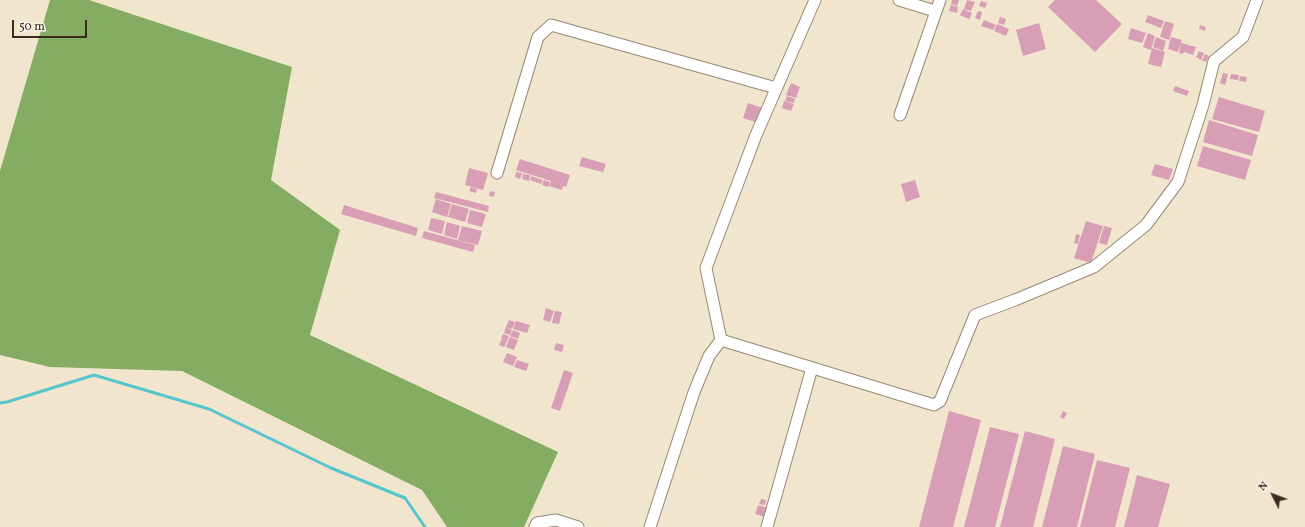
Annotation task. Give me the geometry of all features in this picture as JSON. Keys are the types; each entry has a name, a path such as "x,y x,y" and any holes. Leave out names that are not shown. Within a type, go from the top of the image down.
{"street":[{"path":"650,527 694,392 709,356 721,340 706,268 756,135 815,0"},
{"path":"899,0 935,12"},
{"path":"900,116 940,0"},
{"path":"721,340 934,405 940,401 975,315 1094,267 1146,225 1178,182 1203,105 1214,61 1243,38 1257,0"},
{"path":"497,173 538,37 551,25 776,88"},
{"path":"767,527 812,368"},
{"path":"534,527 537,523 556,520 578,527"}],"green space":[{"path":"50,0 89,0 292,67 271,180 340,230 310,335 558,452 524,527 447,527 422,490 182,371 50,367 0,355 0,171"}],"building":[{"path":"952,0 959,0 957,6 951,4"},
{"path":"967,0 975,2 971,11 964,9"},
{"path":"1055,0 1096,0 1122,24 1095,52 1048,7"},
{"path":"981,1 987,3 985,8 979,6"},
{"path":"951,5 958,7 957,13 949,11"},
{"path":"963,9 972,13 969,19 960,15"},
{"path":"978,11 982,12 980,20 975,18"},
{"path":"1148,15 1164,21 1161,28 1145,22"},
{"path":"1000,17 1006,19 1004,25 998,23"},
{"path":"984,20 996,25 993,30 981,26"},
{"path":"1165,21 1174,24 1169,40 1160,37"},
{"path":"1039,23 1046,49 1023,56 1016,30"},
{"path":"997,24 1009,29 1006,36 994,31"},
{"path":"1200,25 1206,27 1205,31 1199,29"},
{"path":"1131,28 1146,33 1142,43 1128,39"},
{"path":"1148,33 1155,36 1151,50 1143,47"},
{"path":"1156,37 1166,41 1163,51 1153,47"},
{"path":"1171,37 1182,40 1178,52 1168,49"},
{"path":"1181,43 1196,47 1193,55 1184,52 1183,54 1179,53"},
{"path":"1152,48 1165,52 1161,67 1148,64"},
{"path":"1199,51 1204,53 1201,60 1196,57"},
{"path":"1205,54 1209,56 1206,62 1202,60"},
{"path":"1223,73 1228,74 1225,85 1220,83"},
{"path":"1231,74 1239,75 1238,80 1230,79"},
{"path":"1240,76 1247,77 1246,82 1239,81"},
{"path":"791,83 800,87 796,98 786,95"},
{"path":"1175,86 1189,91 1187,96 1173,91"},
{"path":"787,96 795,99 794,103 785,101"},
{"path":"1219,97 1265,111 1259,132 1212,119"},
{"path":"784,101 794,104 791,111 782,108"},
{"path":"748,103 763,108 758,123 743,118"},
{"path":"1209,120 1258,135 1252,156 1203,142"},
{"path":"1203,146 1251,160 1245,180 1197,166"},
{"path":"582,157 606,164 603,172 579,166"},
{"path":"520,159 570,175 566,187 563,186 562,190 549,186 551,181 516,170"},
{"path":"1155,164 1173,169 1169,180 1151,175"},
{"path":"469,168 488,173 483,190 465,185"},
{"path":"516,172 522,173 520,179 515,177"},
{"path":"523,174 530,175 529,181 522,179"},
{"path":"531,176 543,180 541,184 530,180"},
{"path":"544,180 550,182 548,187 542,185"},
{"path":"915,180 920,197 906,202 901,184"},
{"path":"471,187 477,189 476,193 469,191"},
{"path":"490,191 495,192 494,197 489,196"},
{"path":"436,192 489,206 488,212 434,198"},
{"path":"436,199 451,204 447,217 432,212"},
{"path":"452,204 469,209 465,222 448,217"},
{"path":"344,205 418,228 416,236 341,214"},
{"path":"470,210 486,214 482,227 467,223"},
{"path":"431,218 445,221 442,234 428,230"},
{"path":"1086,221 1103,226 1091,263 1074,258"},
{"path":"447,222 460,226 457,239 444,235"},
{"path":"462,226 482,231 478,245 458,240"},
{"path":"1104,226 1112,228 1107,245 1099,243"},
{"path":"424,231 475,245 473,252 422,238"},
{"path":"1076,234 1080,235 1078,244 1074,243"},
{"path":"546,308 554,311 550,322 543,320"},
{"path":"555,311 562,312 559,324 552,323"},
{"path":"509,320 515,322 512,329 506,327"},
{"path":"516,321 530,325 527,333 513,329"},
{"path":"506,327 512,330 510,335 504,333"},
{"path":"513,330 520,333 518,339 510,336"},
{"path":"503,334 509,336 507,341 501,338"},
{"path":"510,337 518,340 514,350 506,347"},
{"path":"502,339 507,341 504,347 499,345"},
{"path":"556,343 564,345 562,352 554,350"},
{"path":"507,353 517,357 513,366 503,362"},
{"path":"517,360 529,364 526,371 514,367"},
{"path":"564,370 573,373 560,411 551,408"},
{"path":"949,411 981,420 953,527 919,527"},
{"path":"1063,411 1067,413 1064,419 1060,417"},
{"path":"990,427 1019,434 995,527 964,527"},
{"path":"1025,431 1055,439 1033,527 1000,527"},
{"path":"1063,446 1095,454 1077,527 1042,527"},
{"path":"1097,460 1130,468 1115,527 1080,527"},
{"path":"1137,475 1170,484 1158,527 1124,527"},
{"path":"761,499 766,500 765,505 759,504"},
{"path":"758,505 768,508 765,517 755,514"}],"waterway":[{"path":"0,403 94,375 209,409 331,468 405,498 425,527"}]}
